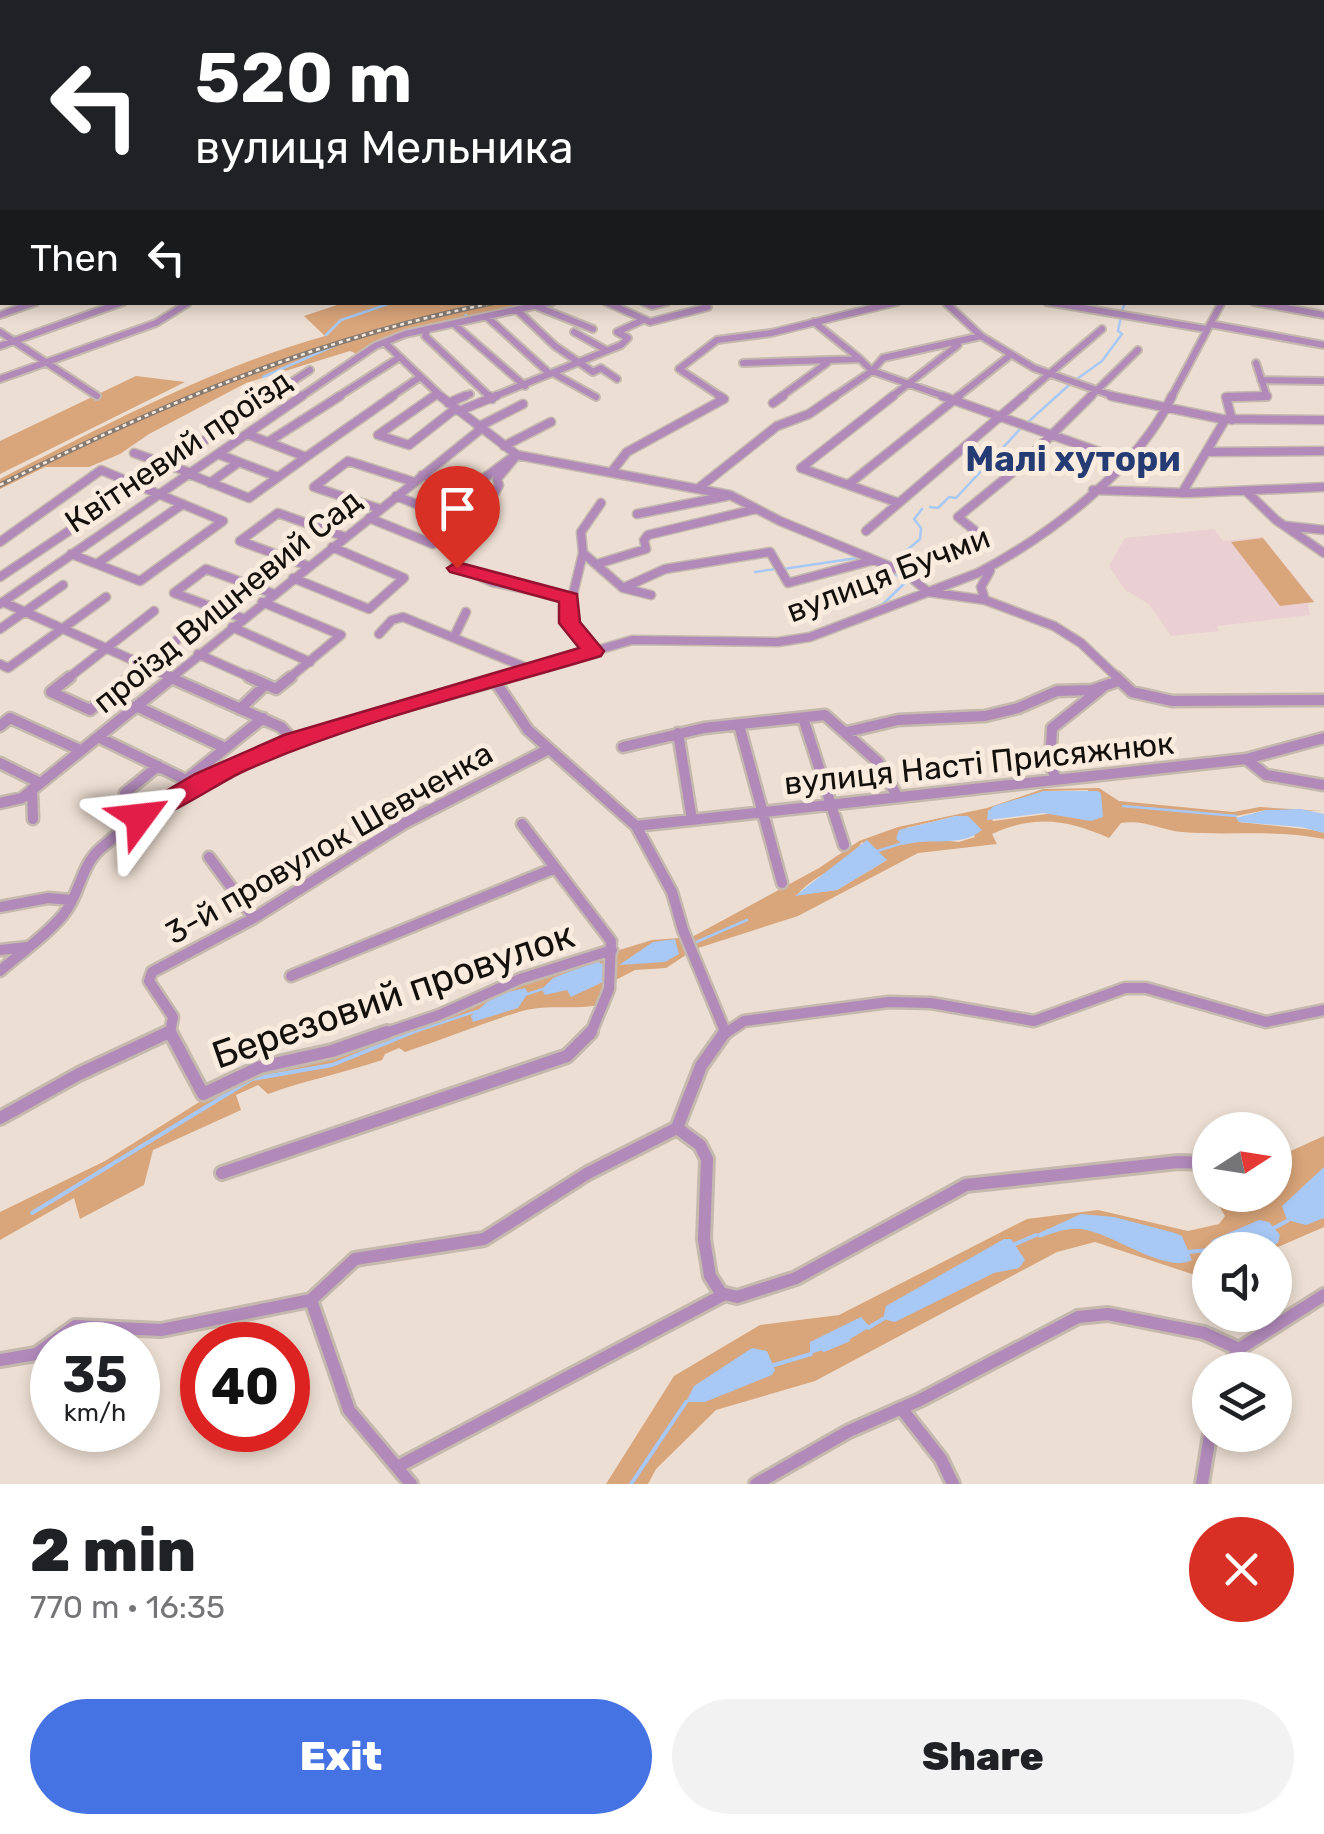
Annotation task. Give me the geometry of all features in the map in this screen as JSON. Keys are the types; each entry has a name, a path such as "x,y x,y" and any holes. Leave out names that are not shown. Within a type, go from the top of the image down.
{"street":[{"path":"0,315 28,305"},
{"path":"0,346 115,305"},
{"path":"0,378 156,323 185,305"},
{"name":"Квітневий проїзд","path":"1,603 385,343 405,334 540,305"},
{"path":"612,305 654,322 708,307"},
{"path":"614,470 628,452 724,399 681,372 680,366 717,340 771,334 885,305"},
{"path":"948,305 1008,357 1102,391 1166,410 1228,420 1324,420"},
{"path":"1069,305 1324,345"},
{"path":"1120,312 1122,305"},
{"name":"вулиця Бучми","path":"0,971 65,913 86,864 140,817 203,780 292,740 632,640 794,641 1000,562 1128,462 1166,410 1220,305"},
{"path":"1270,305 1324,315"},
{"path":"536,306 593,329"},
{"path":"518,310 576,363 592,372 601,368 617,379"},
{"path":"487,318 552,373 596,397"},
{"path":"454,408 525,386 628,340 619,330 643,320"},
{"path":"814,322 872,371 1128,462"},
{"path":"455,325 525,386"},
{"path":"866,531 1102,329"},
{"path":"427,330 425,336 492,398"},
{"path":"0,332 97,396"},
{"path":"574,332 606,350"},
{"path":"699,488 777,426 809,414 872,371 878,360 981,336"},
{"path":"385,343 437,394 516,455 571,468 614,470 730,495 906,573 928,592 985,600 1070,634 1132,692 1172,702 1324,700"},
{"path":"896,502 800,468 960,343"},
{"path":"974,530 958,517 1102,391 1138,350"},
{"path":"268,442 400,357"},
{"path":"849,484 1008,357"},
{"path":"744,363 860,359"},
{"path":"773,404 829,362"},
{"path":"1182,493 1228,420 1226,397 1267,397 1256,363"},
{"path":"0,577 310,370"},
{"path":"134,453 249,498 420,377"},
{"path":"1260,380 1324,381"},
{"path":"437,394 378,435 409,445 470,394"},
{"name":"проїзд Вишневий Сад","path":"0,802 22,798 480,428 523,404"},
{"path":"504,446 551,422"},
{"path":"247,434 306,457"},
{"path":"1206,452 1324,451"},
{"path":"218,454 278,477"},
{"path":"422,476 467,492 505,458 516,455"},
{"path":"516,455 497,479 499,485 456,565 462,571 570,598"},
{"path":"380,509 314,487 348,461 414,482"},
{"path":"210,483 240,462"},
{"path":"0,542 96,472 104,471 223,521 140,581 71,554"},
{"path":"1112,478 1138,492"},
{"path":"1093,490 1182,493 1324,487"},
{"path":"1246,491 1284,526 1324,553"},
{"path":"638,514 730,495"},
{"path":"369,518 434,544 459,521 396,496"},
{"path":"593,651 570,623 570,598 584,552 581,532 602,503"},
{"path":"98,563 183,504"},
{"path":"597,564 646,549 644,540 648,535 756,509"},
{"path":"308,566 240,541 278,513 345,537"},
{"path":"1284,526 1324,530"},
{"path":"293,578 369,609 404,578 332,547"},
{"path":"584,552 623,588 651,595"},
{"path":"623,588 666,568 770,552 788,583 874,560"},
{"path":"985,600 984,578 1000,562"},
{"path":"242,618 174,593 206,569 274,594"},
{"path":"11,570 35,580"},
{"path":"0,629 63,586"},
{"path":"0,664 8,668 106,597"},
{"path":"198,654 276,689 341,635 262,602"},
{"path":"1,603 281,726 292,740"},
{"path":"154,612 51,692 90,710 192,628"},
{"path":"454,637 466,612"},
{"path":"379,634 392,620 403,617 532,670"},
{"path":"232,627 310,662"},
{"path":"495,681 528,730 636,826 672,892 682,930 724,1028"},
{"path":"1056,779 1050,764 1054,722 1102,688 1118,682"},
{"path":"240,709 264,686"},
{"path":"847,732 898,720 985,716 1018,708 1057,691 1102,688"},
{"path":"136,706 223,747"},
{"path":"623,747 678,733 825,715 878,762 897,796"},
{"path":"0,726 10,718 80,750"},
{"path":"98,736 186,780 263,718"},
{"path":"803,718 844,845"},
{"path":"739,725 782,883"},
{"path":"678,733 692,820"},
{"name":"вулиця Насті Присяжнюк","path":"636,826 1246,759 1324,738"},
{"name":"3-й провулок Шевченка","path":"170,1032 172,1018 149,976 254,918 405,822 549,749"},
{"path":"1246,759 1266,775 1324,785"},
{"path":"0,763 36,786 33,819"},
{"path":"125,792 158,766"},
{"path":"222,1173 567,1056 582,1047 608,990 612,950 607,933 522,824"},
{"path":"209,857 254,918"},
{"path":"291,976 555,868"},
{"path":"0,907 48,898 72,900"},
{"path":"0,950 28,948"},
{"name":"Березовий провулок","path":"170,1032 204,1094 260,1067 332,1051 439,1015 520,979 612,950"},
{"path":"0,1360 36,1354 75,1326 161,1330 311,1300 355,1258 484,1238 503,1231 537,1205 677,1128 708,1050 724,1028 744,1020 889,1002 930,1003 1034,1021 1125,988 1146,988 1266,1022 1324,1010"},
{"path":"0,1118 78,1074 170,1032"},
{"path":"677,1128 701,1146 708,1161 703,1211 705,1241 711,1275 722,1295"},
{"path":"397,1467 722,1295 739,1298 774,1286 880,1234 965,1186 1192,1162"},
{"path":"1237,1352 1324,1295"},
{"path":"311,1300 349,1410 411,1484"},
{"path":"756,1484 850,1431 1089,1314 1204,1332 1239,1348"},
{"path":"902,1408 941,1459 953,1484"},
{"path":"1202,1484 1206,1452"}],"shaded area":[{"path":"337,305 543,305 397,336 364,357 350,351 246,383 149,434 120,454 89,467 45,467 0,489 0,479 160,399 241,364 325,336 304,316"},
{"path":"136,376 185,382 0,474 0,441"},
{"path":"1214,529 1223,541 1262,537 1315,602 1308,603 1310,615 1217,626 1219,631 1171,636 1149,604 1125,590 1109,566 1125,538"},
{"path":"1263,538 1314,602 1280,606 1231,542"},
{"path":"1099,788 1119,801 1233,812 1260,807 1324,811 1266,810 1236,816 1239,822 1313,830 1324,833 1324,839 1289,834 1182,832 1129,822 1121,823 1109,838 1080,827 1038,822 992,834 997,844 918,853 798,916 695,949 666,968 635,970 606,985 599,1005 522,1011 405,1052 399,1048 385,1054 382,1060 268,1094 258,1085 236,1095 241,1110 153,1150 144,1185 80,1219 74,1198 0,1240 0,1212 105,1161 241,1076 332,1052 590,959 652,940 692,937 819,868 859,841 898,827 987,808 1043,789","holes":["1088,790 1086,820 1055,813 993,821 988,811 1044,791","956,816 962,818 975,837 959,842 928,839 903,844 906,828","862,842 887,860 837,890 797,895"]},
{"path":"1324,1136 1324,1227 1292,1241 1292,1232 1192,1232 1192,1274 1095,1242 1057,1252 815,1381 716,1410 656,1469 648,1484 606,1484 674,1376 760,1325 839,1315 1027,1219 1098,1210 1188,1231 1219,1224 1225,1216 1223,1212 1292,1212 1292,1150"}],"water":[{"path":"1044,791 1097,791 1101,793 1103,817 1091,821 1043,813 987,820 988,811 994,806"},
{"path":"1301,809 1324,814 1324,833 1239,822 1236,818 1266,810"},
{"path":"968,816 982,830 955,841 903,845 896,839 899,830"},
{"path":"867,840 887,860 837,890 795,896"},
{"path":"675,939 679,954 665,962 619,965 653,942"},
{"path":"597,961 609,968 605,981 571,997 567,990 545,995 542,989 553,978"},
{"path":"525,988 528,993 518,1008 473,1022 471,1016 495,995"},
{"path":"1324,1167 1324,1218 1306,1225 1287,1220 1284,1212 1292,1212 1292,1197"},
{"path":"1081,1214 1114,1217 1182,1236 1192,1260 1169,1262 1080,1229 1039,1238 1037,1234"},
{"path":"1259,1220 1269,1222 1277,1232 1231,1232"},
{"path":"1004,1239 1011,1239 1025,1260 1019,1268 994,1273 895,1322 883,1319 886,1306"},
{"path":"861,1317 870,1327 840,1345 810,1354 810,1342"},
{"path":"752,1348 767,1351 775,1370 772,1375 705,1402 686,1402 694,1386"}],"waterway":[{"path":"326,335 341,320 385,305"},
{"path":"1122,311 1124,305"},
{"path":"461,321 466,315"},
{"path":"1077,379 1102,361 1122,334 1118,331 1121,316"},
{"path":"263,377 336,345"},
{"path":"1027,423 1069,385"},
{"path":"930,507 938,508 949,497 956,498 1022,427"},
{"path":"891,564 920,539 921,528 914,519 922,509"},
{"path":"783,569 864,557"},
{"path":"861,614 883,604 907,581 884,568"},
{"path":"755,572 776,569"},
{"path":"1123,806 1236,816"},
{"path":"877,851 903,843"},
{"path":"694,943 747,920"},
{"path":"527,994 543,989"},
{"path":"408,1034 477,1011"},
{"path":"408,1034 413,1032"},
{"path":"32,1213 252,1079 332,1065 408,1034"},
{"path":"1272,1229 1287,1221"},
{"path":"1011,1246 1036,1235"},
{"path":"1187,1252 1192,1252"},
{"path":"868,1328 883,1319"},
{"path":"824,1350 848,1340"},
{"path":"771,1366 811,1354"},
{"path":"631,1484 686,1402"}],"railway":[{"path":"0,485 242,376 366,335 484,305"}],"district":[{"name":"Малі хутори","path":"1073,459"}],"route":[{"path":"140,817 203,780 292,740 593,651 570,623 570,598 457,568"}]}
